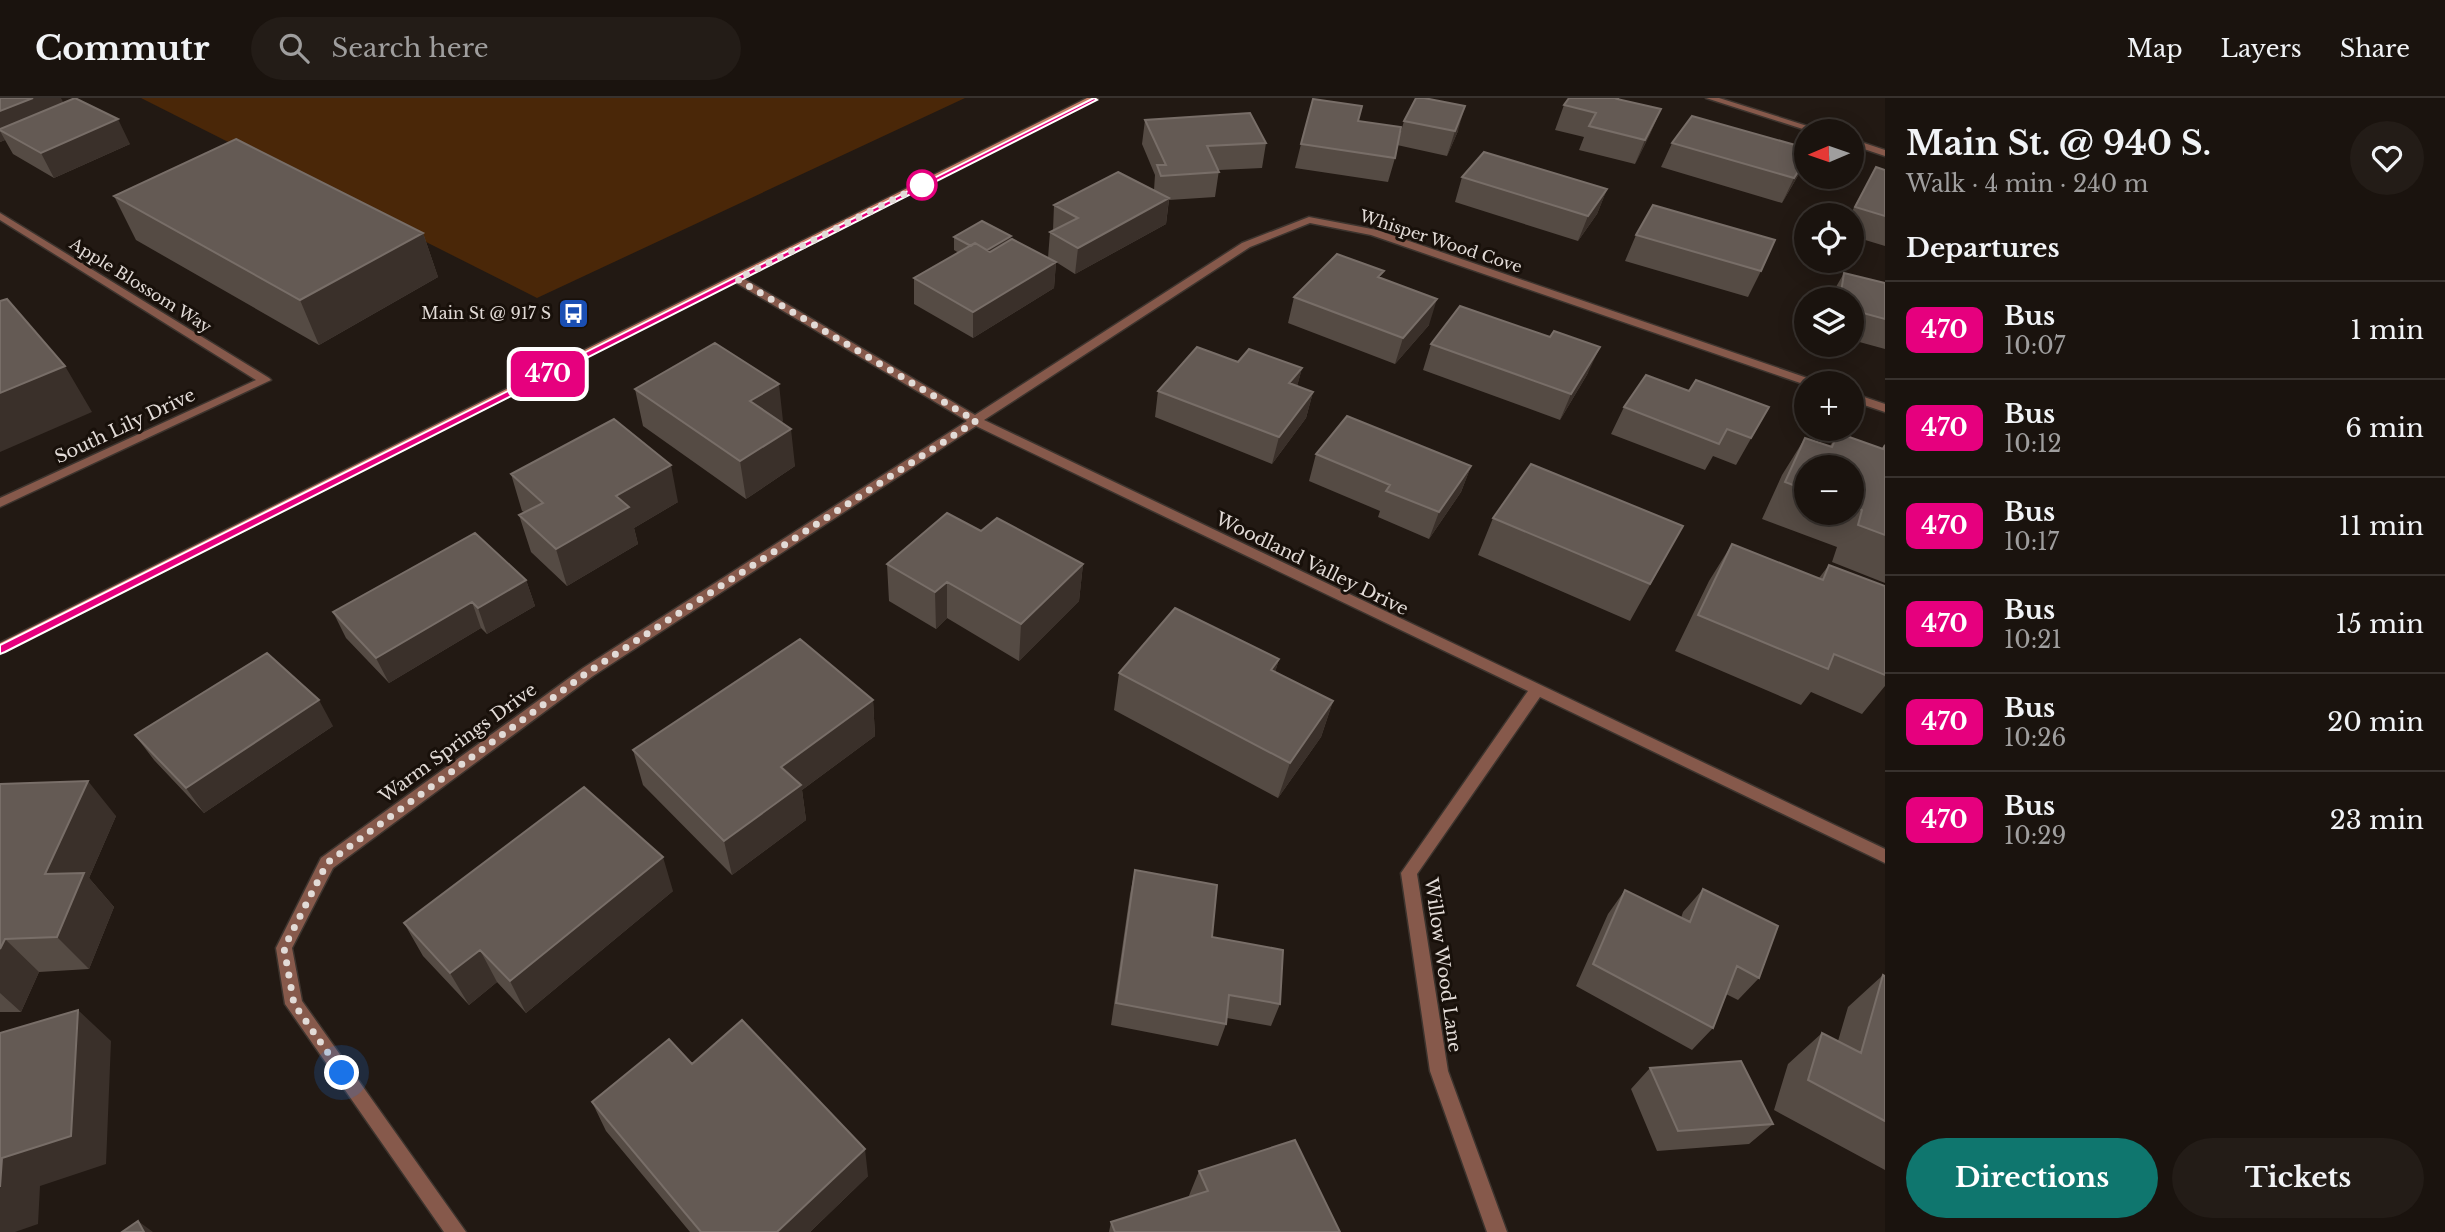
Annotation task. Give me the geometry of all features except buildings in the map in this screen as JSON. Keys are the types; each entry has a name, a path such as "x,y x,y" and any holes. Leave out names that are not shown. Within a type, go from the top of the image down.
{"main road":[{"path":"0,649 1094,98"}],"street":[{"path":"1710,98 1794,124"},
{"path":"1864,146 1885,153"},
{"name":"Apple Blossom Way","path":"0,216 265,380"},
{"name":"Whisper Wood Cove","path":"976,421 1246,245 1309,220 1373,232 1794,377"},
{"name":"Woodland Valley Drive","path":"737,279 976,421 1885,856"},
{"name":"South Lily Drive","path":"0,503 265,380"},
{"path":"1864,401 1885,408"},
{"name":"Warm Springs Drive","path":"456,1232 294,1004 284,948 327,863 588,672 976,421"},
{"name":"Willow Wood Lane","path":"1496,1232 1439,1070 1409,873 1536,691"}],"shaded area":[{"path":"141,98 965,98 537,298"}],"bus line":[{"name":"470","path":"0,649 1094,98"}],"place":[{"name":"Main St @ 917 S","path":"574,313"}],"route":[{"path":"342,1073 294,1004 284,948 327,863 588,672 976,421 737,279 928,182 922,185"}]}
